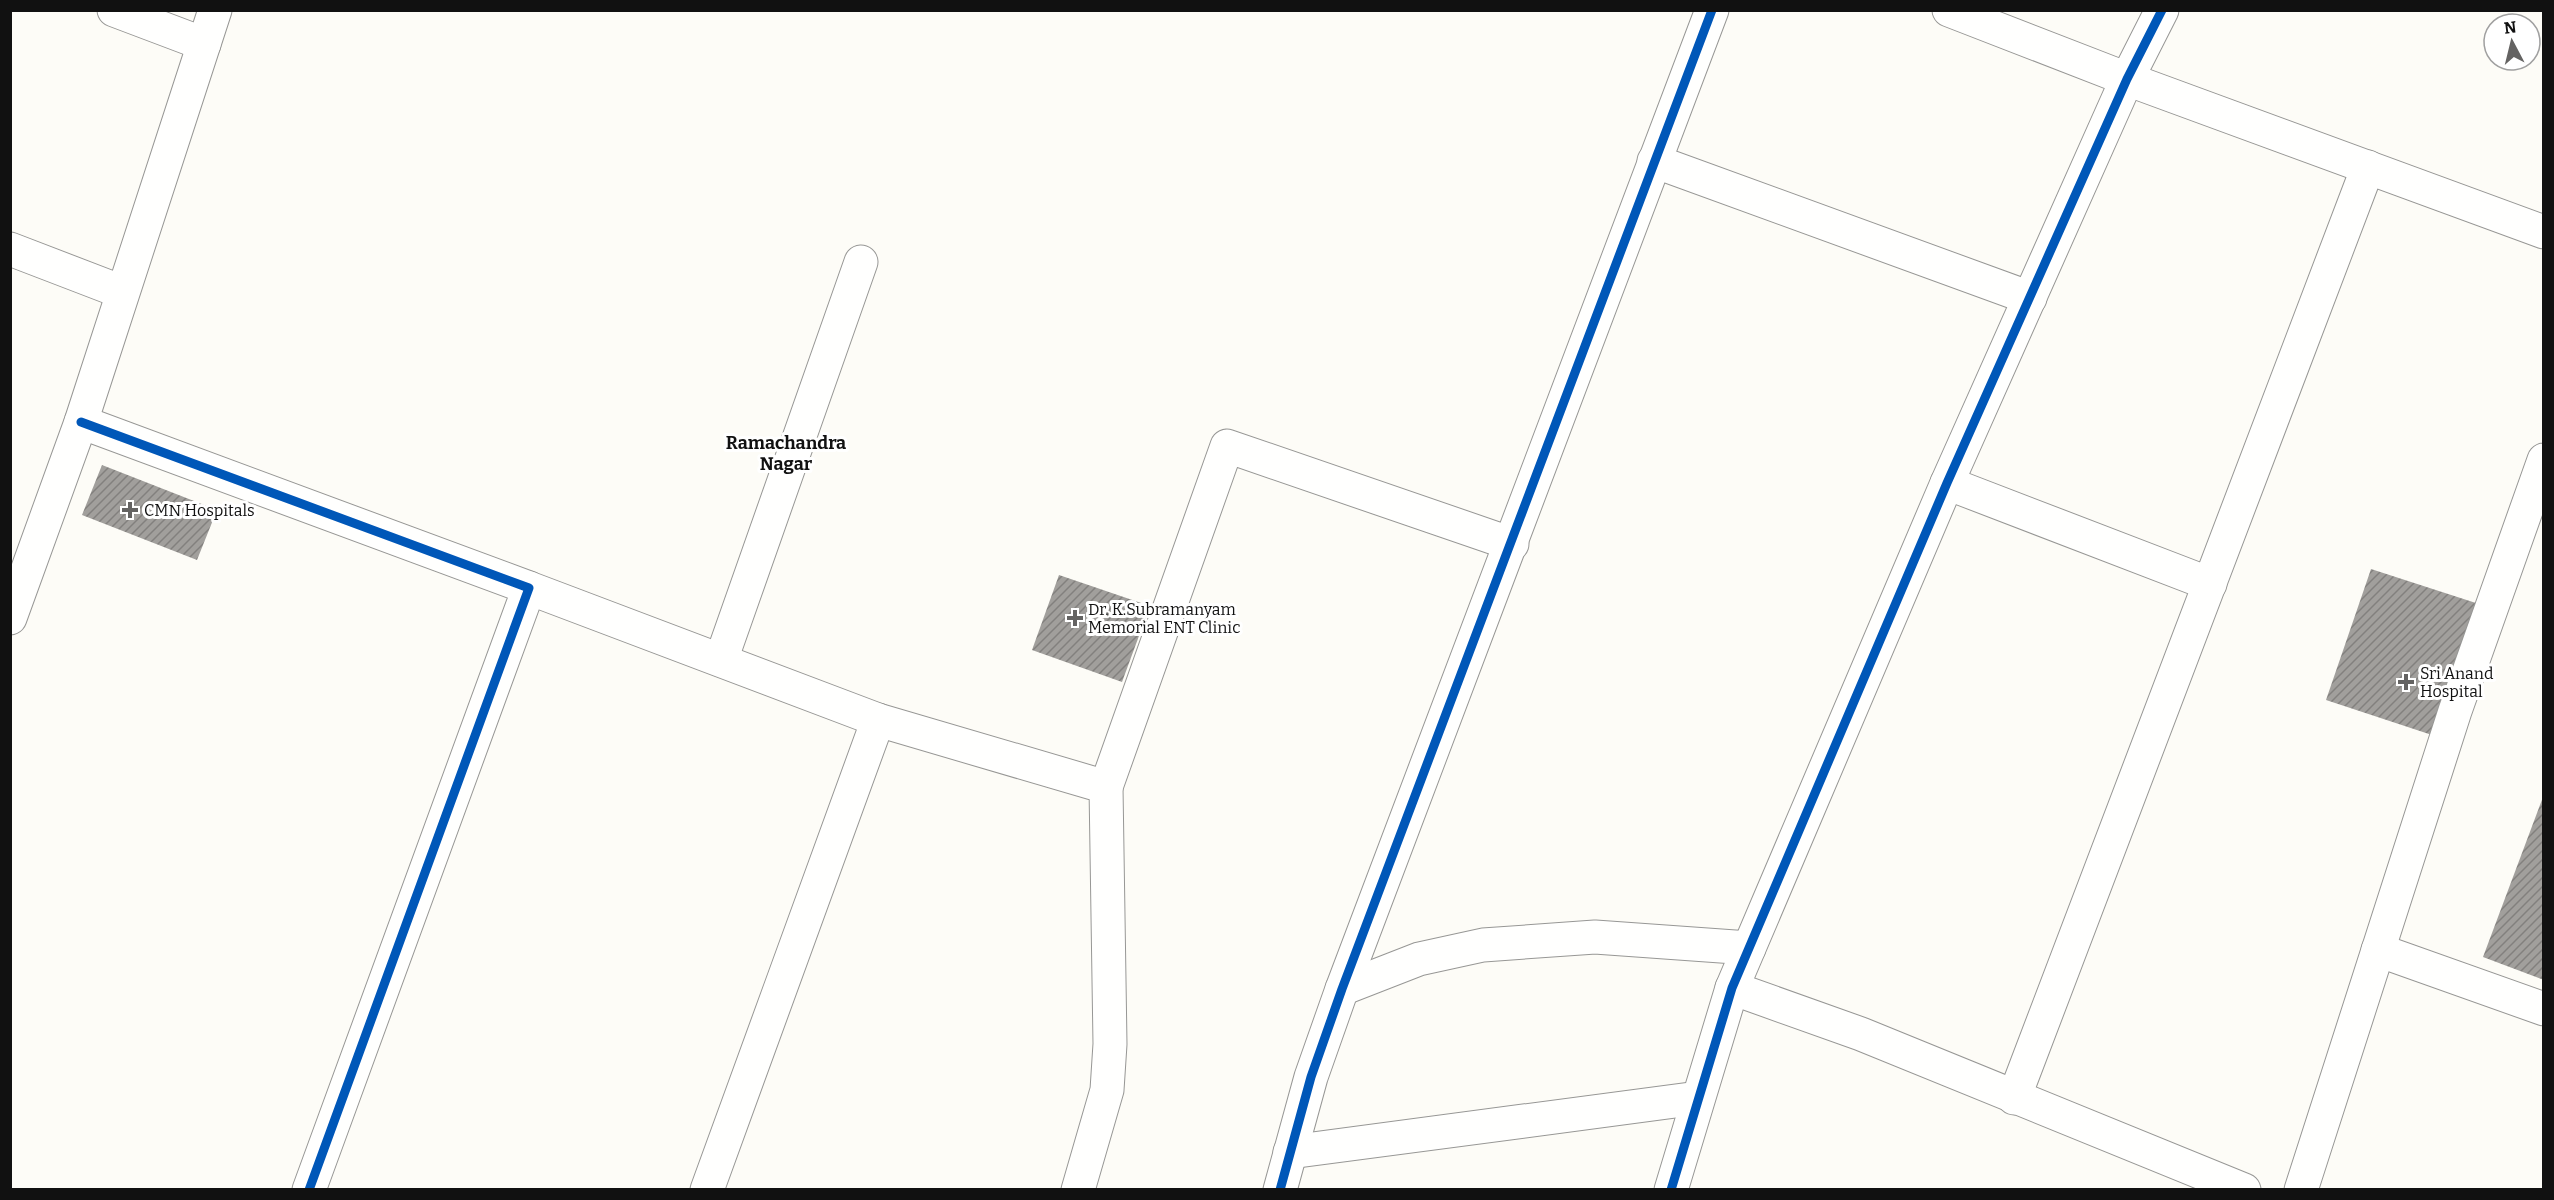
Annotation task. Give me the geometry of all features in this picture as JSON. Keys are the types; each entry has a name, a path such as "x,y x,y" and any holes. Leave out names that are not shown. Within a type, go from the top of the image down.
{"street":[{"path":"114,10 204,44"},
{"path":"10,618 81,422 214,10"},
{"path":"1280,1190 1311,1077 1342,989 1712,10"},
{"path":"1949,10 2127,79 2544,232"},
{"path":"1671,1190 1732,988 1947,483 2127,79 2162,10"},
{"path":"1654,161 2030,298"},
{"path":"2014,1098 2368,167"},
{"path":"10,249 122,292"},
{"path":"721,660 861,262"},
{"path":"81,422 878,720 1106,788"},
{"path":"1078,1190 1107,1090 1110,1044 1106,788 1227,446 1512,544"},
{"path":"2301,1190 2455,711 2544,460"},
{"path":"1947,483 2210,584"},
{"path":"309,1190 529,588"},
{"path":"707,1190 878,720"},
{"path":"1342,989 1419,959 1483,945 1594,936 1749,948"},
{"path":"2378,950 2544,1009"},
{"path":"1732,988 1861,1034 2244,1190"},
{"path":"1290,1152 1698,1098"}],"building":[{"path":"102,465 217,510 197,560 82,515"},
{"path":"2371,569 2479,604 2435,736 2326,700"},
{"path":"1059,575 1150,606 1122,682 1032,650"},
{"path":"2544,797 2544,980 2483,957"}],"cycle path":[{"path":"1280,1190 1311,1077 1342,989 1712,10"},
{"path":"1671,1190 1732,988 1947,483 2127,79 2162,10"},
{"path":"81,422 529,588 309,1190"}],"place":[{"name":"CMN Hospitals","path":"130,510"},
{"name":"Dr. K.Subramanyam Memorial ENT Clinic","path":"1075,618"},
{"name":"Sri Anand Hospital","path":"2406,682"}],"district":[{"name":"Ramachandra Nagar","path":"786,453"}]}
